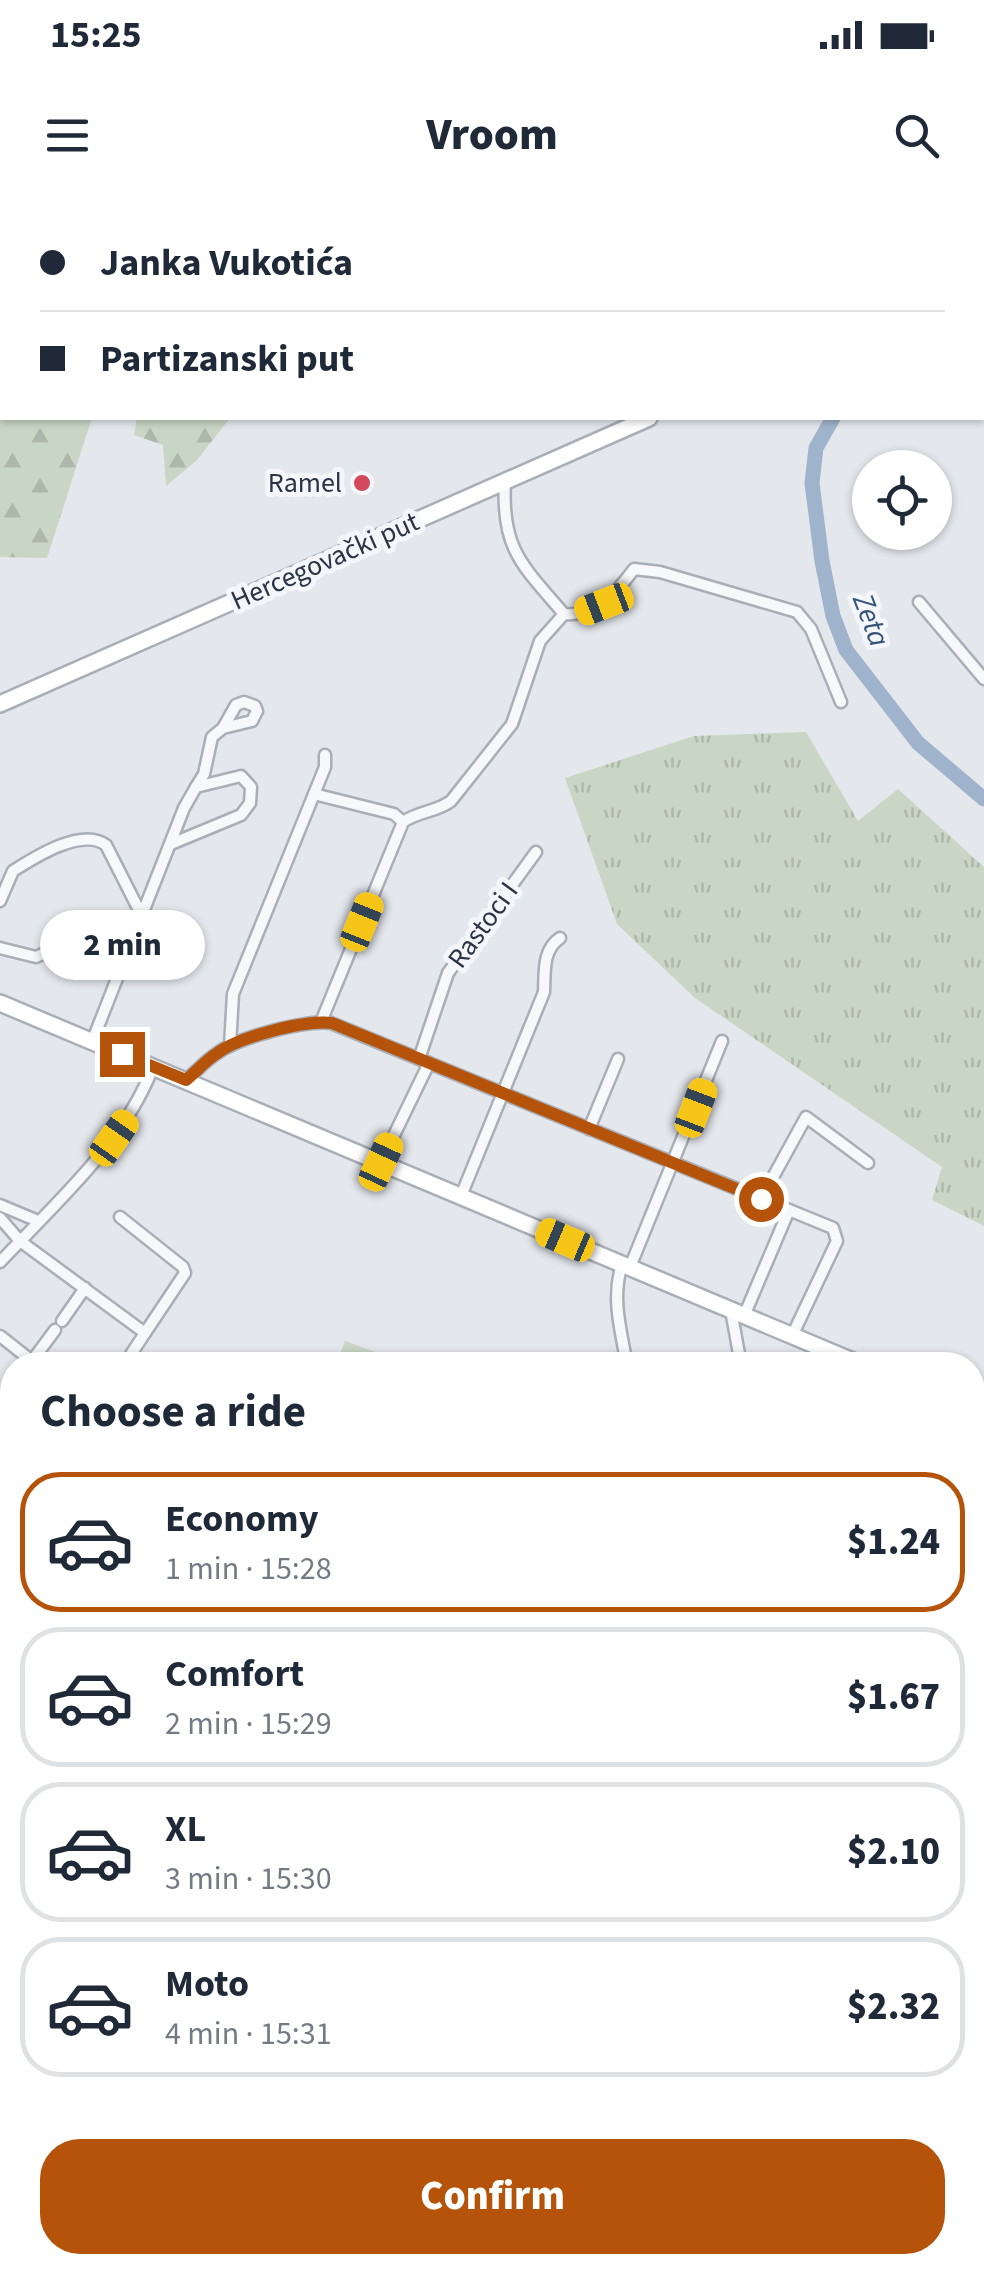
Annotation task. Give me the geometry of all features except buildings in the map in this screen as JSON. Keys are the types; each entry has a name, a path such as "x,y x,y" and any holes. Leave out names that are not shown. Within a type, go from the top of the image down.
{"street":[{"name":"Hercegovački put","path":"0,704 644,420"},
{"path":"504,480 503,510 513,552 564,614"},
{"path":"321,1022 403,822 452,801 512,724 540,640 564,614 581,613 604,604 634,569 660,572 797,612 812,629 841,702"},
{"path":"919,602 984,679"},
{"path":"92,1042 171,844 204,774 208,743 223,728"},
{"path":"230,1046 233,994 325,767 325,755"},
{"path":"171,844 228,822 241,815 250,803 251,787 242,776 196,787"},
{"path":"314,794 394,814 403,822"},
{"path":"0,901 12,873 78,840 101,840 144,918"},
{"name":"Rastoci I","path":"381,1162 424,1061 448,973 536,852"},
{"path":"0,866 12,873"},
{"path":"0,948 36,957 101,927 116,926 136,935"},
{"path":"462,1196 544,992 547,957 552,944 560,938"},
{"path":"0,1004 831,1352"},
{"path":"186,1080 217,1052 230,1046 321,1022 341,1026 833,1228 837,1233 833,1252 792,1336"},
{"path":"625,1352 616,1303 626,1265 674,1164 722,1041"},
{"path":"589,1129 618,1059"},
{"path":"0,1262 114,1138 131,1114 153,1067"},
{"path":"761,1199 806,1118 868,1163"},
{"path":"0,1206 38,1221"},
{"path":"740,1352 738,1313 789,1210"},
{"path":"120,1217 185,1272 133,1352"},
{"path":"0,1218 20,1241 145,1333"},
{"path":"41,1352 85,1288"},
{"path":"0,1336 20,1352"}],"green space":[{"path":"0,420 91,420 47,558 0,557"},
{"path":"137,420 228,420 197,460 166,486 163,445 134,435"},
{"path":"806,732 858,821 898,789 984,867 984,1226 932,1200 942,1167 695,998 617,924 565,778 694,736"},
{"path":"345,1341 375,1352 341,1352"}],"waterway":[{"name":"Zeta","path":"832,420 816,448 812,483 833,616 846,650 918,743 984,799"}],"place":[{"name":"Ramel","path":"362,483"}],"route":[{"path":"122,1054 186,1080 217,1052 230,1046 294,1027 332,1023 761,1199"}]}
